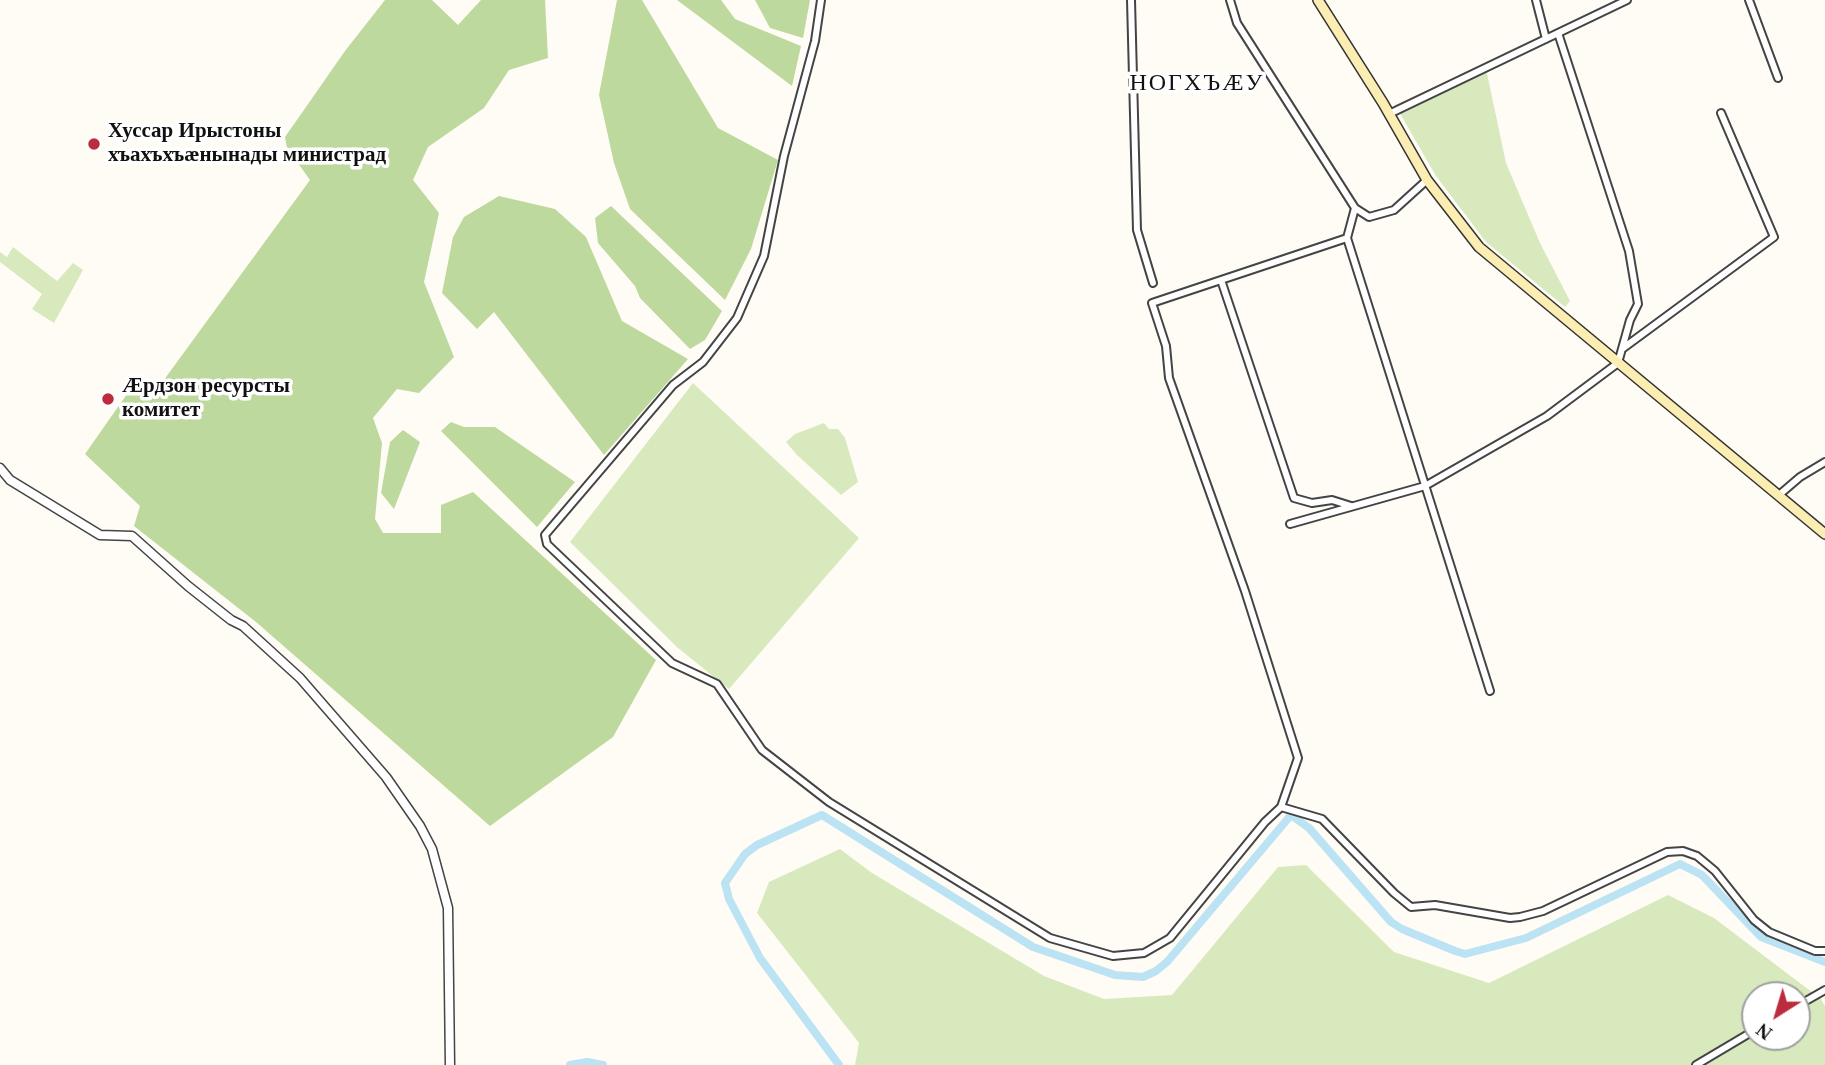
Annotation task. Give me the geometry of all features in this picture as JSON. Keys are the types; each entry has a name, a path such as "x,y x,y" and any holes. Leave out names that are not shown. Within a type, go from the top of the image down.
{"main road":[{"path":"1318,0 1389,114 1426,180 1479,247 1825,534"}],"street":[{"path":"821,0 815,41 784,156 764,256 737,318 703,362 673,385 555,522 545,535 547,544 672,663 718,684 766,754 829,802 1050,938 1114,956 1144,953 1170,938 1265,822 1281,807 1298,758 1245,591 1169,378 1166,346 1152,303 1347,238"},
{"path":"1131,0 1137,230 1153,283"},
{"path":"1230,0 1237,23 1355,208 1369,217 1394,210 1426,180"},
{"path":"1536,0 1546,39"},
{"path":"1389,114 1627,0"},
{"path":"1749,0 1778,78"},
{"path":"1290,524 1425,486 1547,416 1618,363 1630,320 1638,304 1629,251 1558,33"},
{"path":"1622,349 1774,237 1721,113"},
{"path":"1355,208 1347,238 1490,691"},
{"path":"1221,280 1294,498 1312,503 1332,500 1354,506"},
{"path":"1779,495 1800,477 1825,462"},
{"path":"0,468 10,480 100,535 132,536 188,586 231,620 243,626 300,678 386,777 420,826 432,849 448,908 450,1065"},
{"path":"1281,807 1322,819 1411,907 1434,905 1510,918 1520,917 1542,911 1667,852 1683,851 1697,856 1715,871 1755,920 1769,932 1815,951 1825,951"},
{"path":"1696,1065 1741,1038"}],"green space":[{"path":"385,0 432,0 458,25 481,0 545,0 548,58 509,70 484,108 428,147 413,180 439,213 424,282 454,357 419,393 397,389 373,418 382,443 375,519 383,533 441,533 441,505 473,492 656,660 613,737 490,826 256,622 134,526 140,506 85,454 139,377 158,388 310,180 287,148 285,137 345,51"},
{"path":"617,0 642,0 718,128 778,160 751,249 725,300 630,209 614,163 599,95"},
{"path":"677,0 721,0 735,19 801,46 792,86"},
{"path":"755,0 810,0 803,38 770,28"},
{"path":"1485,64 1506,163 1540,243 1570,301 1565,307 1486,242 1436,176 1395,105"},
{"path":"499,196 555,209 586,237 622,321 688,359 604,455 494,312 477,329 442,293 453,237 464,217"},
{"path":"611,206 722,311 705,340 690,349 640,298 635,286 598,243 595,218"},
{"path":"13,247 57,281 73,263 83,270 54,323 32,309 42,294 0,262 0,252 7,257"},
{"path":"693,383 859,538 729,689 678,648 570,542"},
{"path":"451,422 464,427 495,427 575,482 537,527 441,431"},
{"path":"824,423 829,429 838,429 845,438 858,482 841,495 786,442 795,434"},
{"path":"403,430 420,442 394,509 381,493 390,442"},
{"path":"840,849 872,873 1044,976 1104,999 1172,995 1278,867 1306,865 1394,952 1489,983 1668,895 1714,918 1797,981 1741,981 1741,1051 1811,1051 1811,991 1825,1006 1825,1065 855,1065 859,1043 757,913 769,882"}],"waterway":[{"path":"839,1065 760,958 729,899 725,883 745,854 757,845 822,815 1033,947 1115,975 1143,977 1167,962 1291,815 1309,828 1391,922 1465,954 1526,938 1680,864 1702,875 1761,937 1825,962"},
{"path":"570,1065 587,1062 603,1065"}],"place":[{"name":"Хуссар Ирыстоны хъахъхъæнынады министрад","path":"94,144"},
{"name":"Æрдзон ресурсты комитет","path":"108,399"}],"district":[{"name":"НОГХЪÆУ","path":"1197,84"}]}
